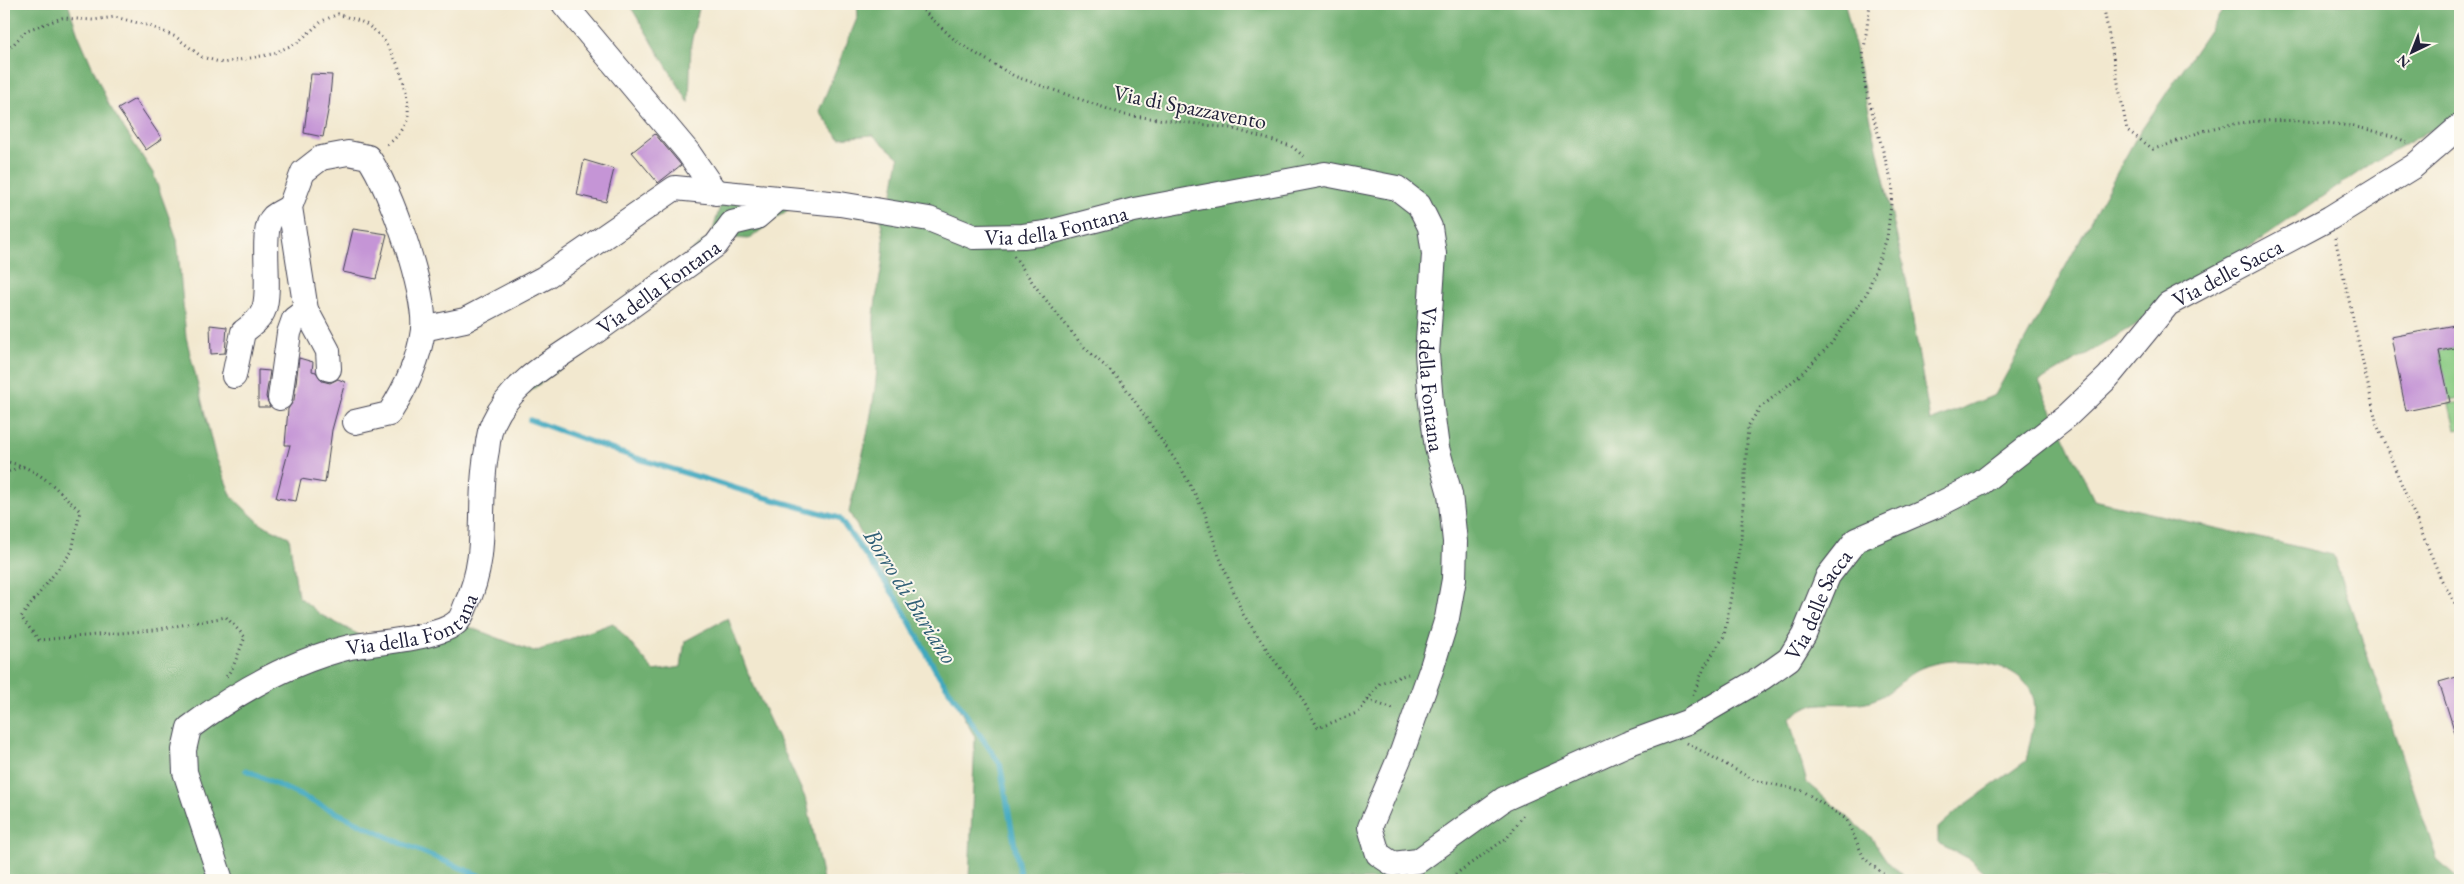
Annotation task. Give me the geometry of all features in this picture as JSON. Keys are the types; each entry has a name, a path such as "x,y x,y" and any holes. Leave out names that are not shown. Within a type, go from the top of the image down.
{"street":[{"path":"564,4 688,152 726,194 732,223"},
{"name":"Via delle Sacca","path":"1687,722 1762,678 1788,659 1804,635 1828,576 1856,540 1938,505 1981,482 2067,416 2108,377 2168,304 2330,218 2414,166 2460,126"},
{"path":"329,369 328,350 306,310 290,207 303,172 321,158 348,153 368,157 378,171 408,252 421,299 423,329 405,390 389,414 355,422"},
{"name":"Via della Fontana","path":"221,880 185,772 184,750 189,728 221,703 258,682 306,661 350,647 395,642 442,629 458,622 476,584 482,552 485,460 492,424 510,394 538,371 716,245 732,223 756,217 779,198 840,204 929,219 974,236 1002,236 1046,233 1134,210 1325,174 1397,188 1419,205 1430,226 1434,254 1427,354 1437,448 1450,494 1455,542 1454,579 1447,618 1431,670 1415,716 1370,827 1378,854 1393,864 1418,861 1504,799 1627,744 1687,722"},
{"path":"423,329 465,320 544,278 675,188 779,198"},
{"path":"234,376 243,332 254,324 264,310 267,283 265,232 272,218 290,207"},
{"path":"280,398 289,334 294,319 306,310"}],"path":[{"name":"Via di Spazzavento","path":"916,4 958,43 1014,76 1125,115 1230,128 1291,146 1325,174"},
{"path":"1687,722 1694,690 1704,666 1724,636 1741,538 1748,426 1760,408 1798,377 1830,346 1867,293 1887,238 1893,187 1871,113 1863,56 1870,4"},
{"path":"2103,4 2127,130 2153,149 2174,144 2213,128 2250,121 2293,121 2348,127 2394,136 2429,153"},
{"path":"4,54 27,30 62,18 93,20 116,17 176,37 202,57 223,63 272,54 297,42 322,20 338,14 370,26 389,46 404,82 408,118 393,142 368,157"},
{"path":"2330,218 2377,425 2442,579 2460,612"},
{"path":"1002,236 1038,290 1082,345 1120,380 1182,470 1204,511 1219,556 1243,614 1274,660 1296,688 1318,728 1359,712 1380,683 1431,670"},
{"path":"4,461 25,465 38,473 80,511 72,551 21,617 39,640 154,630 226,617 245,637 233,667 222,682"},
{"path":"4,473 25,465"},
{"path":"1368,700 1415,716"},
{"path":"1661,733 1699,748 1754,780 1803,792 1846,819 1864,858 1890,880"},
{"path":"1447,880 1507,838 1530,807"},
{"path":"1013,880 1025,878 1028,880"}],"green space":[{"path":"4,4 68,4 78,34 109,105 153,173 177,239 186,337 215,455 232,497 261,524 289,537 298,596 321,615 371,641 441,623 458,609 469,586 490,422 712,234 720,206 694,197 723,184 892,198 899,158 873,135 839,138 819,111 858,16 857,4 1845,4 1906,278 1930,421 1995,395 2136,138 2227,4 2460,4 2460,114 2375,161 2134,326 2039,382 2094,500 2333,555 2437,859 2460,880 1988,880 1989,877 1970,859 1938,843 1938,828 1958,810 2026,761 2032,730 2034,700 2028,686 2017,675 2002,668 1986,663 1950,661 1921,668 1890,691 1875,699 1859,703 1809,706 1789,718 1807,783 1870,836 1887,861 1907,880 969,880 975,737 849,512 869,424 877,370 874,317 884,244 880,219 793,206 749,239 731,238 504,411 467,626 534,652 613,623 654,671 681,667 685,641 728,618 748,673 807,802 823,880 4,880"},
{"path":"629,4 700,4 691,43 689,103"},
{"path":"2460,347 2460,398 2449,400 2439,351"},
{"path":"2460,402 2460,429 2455,430 2449,404"}],"building":[{"path":"311,74 332,75 323,137 304,133"},
{"path":"135,99 162,139 146,150 118,109"},
{"path":"655,134 681,165 658,183 632,152"},
{"path":"584,160 614,169 606,202 577,195"},
{"path":"353,229 387,234 376,279 343,272"},
{"path":"2460,324 2460,347 2439,351 2450,402 2406,411 2391,337"},
{"path":"210,325 227,327 225,353 211,354"},
{"path":"299,358 313,362 312,371 316,372 322,381 330,383 338,379 345,382 332,430 325,483 301,479 296,501 276,498 290,445 285,445 288,409 294,400"},
{"path":"258,370 270,371 266,397 270,407 258,407"},
{"path":"2460,676 2460,739 2457,739 2439,682"}],"waterway":[{"name":"Borro di Buriano","path":"530,420 636,458 839,518 899,602 936,671 1000,764 1021,880"},
{"path":"246,770 401,843 490,880"}]}
